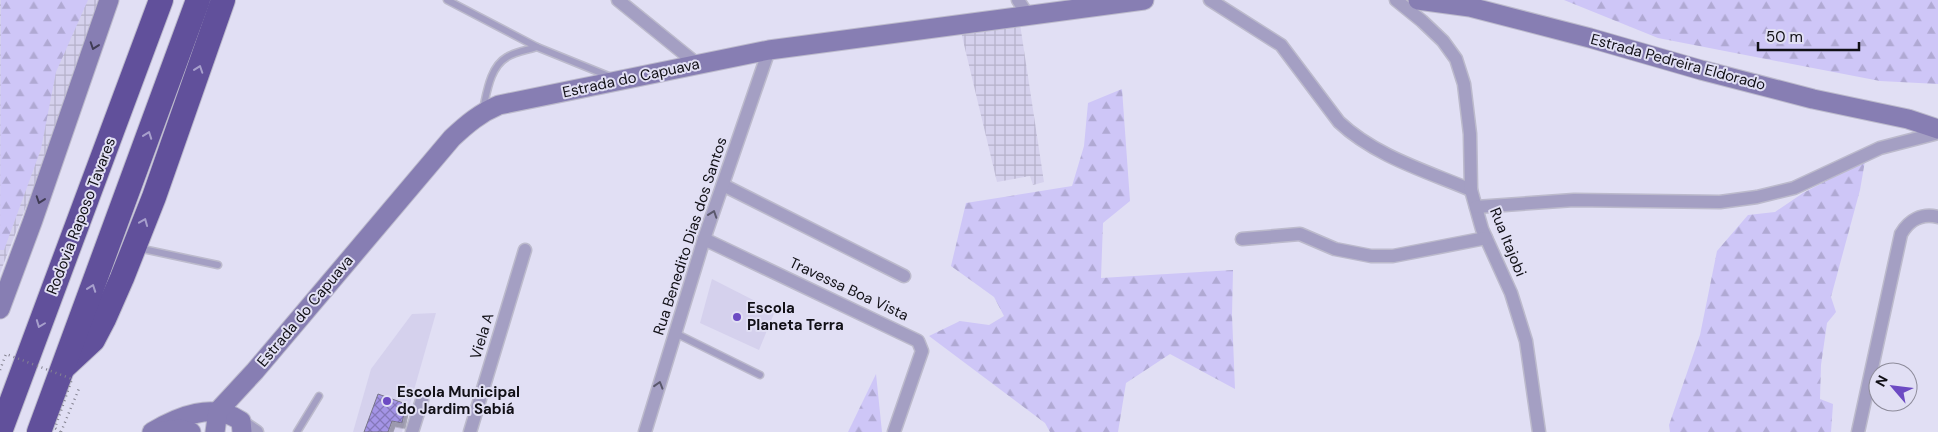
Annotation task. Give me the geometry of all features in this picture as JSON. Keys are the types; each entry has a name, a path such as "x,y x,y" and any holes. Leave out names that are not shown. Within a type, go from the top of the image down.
{"highway":[{"name":"Rodovia Raposo Tavares","path":"0,432 161,0"},
{"path":"39,432 198,0"},
{"path":"62,369 93,340 104,319 154,197 223,0"}],"street":[{"path":"0,309 110,0"},
{"path":"125,98 151,0"},
{"path":"618,0 697,64"},
{"name":"Estrada do Capuava","path":"218,411 452,138 472,120 499,105 769,50 1022,7 1144,0"},
{"path":"1210,0 1281,45 1339,122 1350,132 1385,154 1471,190"},
{"name":"Rua Itajobi","path":"1396,0 1436,34 1456,59 1464,84 1469,125 1471,190 1482,229 1511,293 1526,341 1539,432"},
{"name":"Estrada Pedreira Eldorado","path":"1418,0 1470,7 1813,99 1908,119 1938,129"},
{"name":"Rua Benedito Dias dos Santos","path":"645,432 704,239 769,50"},
{"path":"1476,207 1574,200 1720,202 1757,197 1794,188 1880,148 1938,133"},
{"path":"723,185 904,276"},
{"path":"1858,432 1901,234 1909,223 1922,216 1938,217"},
{"path":"1242,239 1300,234 1335,249 1371,256 1393,256 1486,238"},
{"name":"Travessa Boa Vista","path":"704,239 918,341 922,351 894,432"},
{"name":"Viela A","path":"470,432 526,250"},
{"path":"240,387 242,427"},
{"path":"412,432 422,400"},
{"path":"215,432 218,411"},
{"path":"152,432 183,416 218,411 234,416 242,427 257,432"},
{"path":"157,432 180,429 191,432"}],"lane":[{"path":"447,0 537,47 618,80"},
{"path":"482,113 489,82 500,64 507,57 537,47"},
{"path":"134,247 218,265"},
{"path":"675,333 760,375"},
{"path":"297,432 319,396"}],"path":[{"path":"0,370 6,354 72,379 56,428 61,432 80,386"}],"shaded area":[{"path":"0,0 107,0 0,273"},
{"path":"1020,24 1044,182 1033,185 1030,176 997,182 961,32"},
{"name":"Escola Planeta Terra","path":"712,279 775,311 759,350 700,323"},
{"name":"Escola Municipal do Jardim Sabiá","path":"436,313 402,432 353,432 371,369 412,314"}],"green space":[{"path":"1,0 88,0 56,72 41,149 4,250 0,250"},
{"path":"1564,0 1938,0 1938,84 1880,81 1658,38"},
{"path":"1122,89 1130,201 1103,223 1101,278 1233,270 1232,315 1235,389 1170,354 1126,383 1118,432 1050,432 1045,423 929,336 960,321 989,325 1004,316 994,297 951,266 966,203 1072,186 1084,146 1088,103"},
{"path":"1865,161 1860,190 1831,297 1836,312 1827,323 1821,365 1820,399 1833,404 1831,432 1670,432 1669,425 1700,335 1717,251 1748,215 1775,212 1803,193"},
{"path":"876,374 882,432 848,432"}],"building":[{"path":"378,394 406,404 402,423 392,421 388,432 364,432"}],"place":[{"name":"Escola Planeta Terra","path":"737,317"},
{"name":"Escola Municipal do Jardim Sabiá","path":"387,401"}]}
